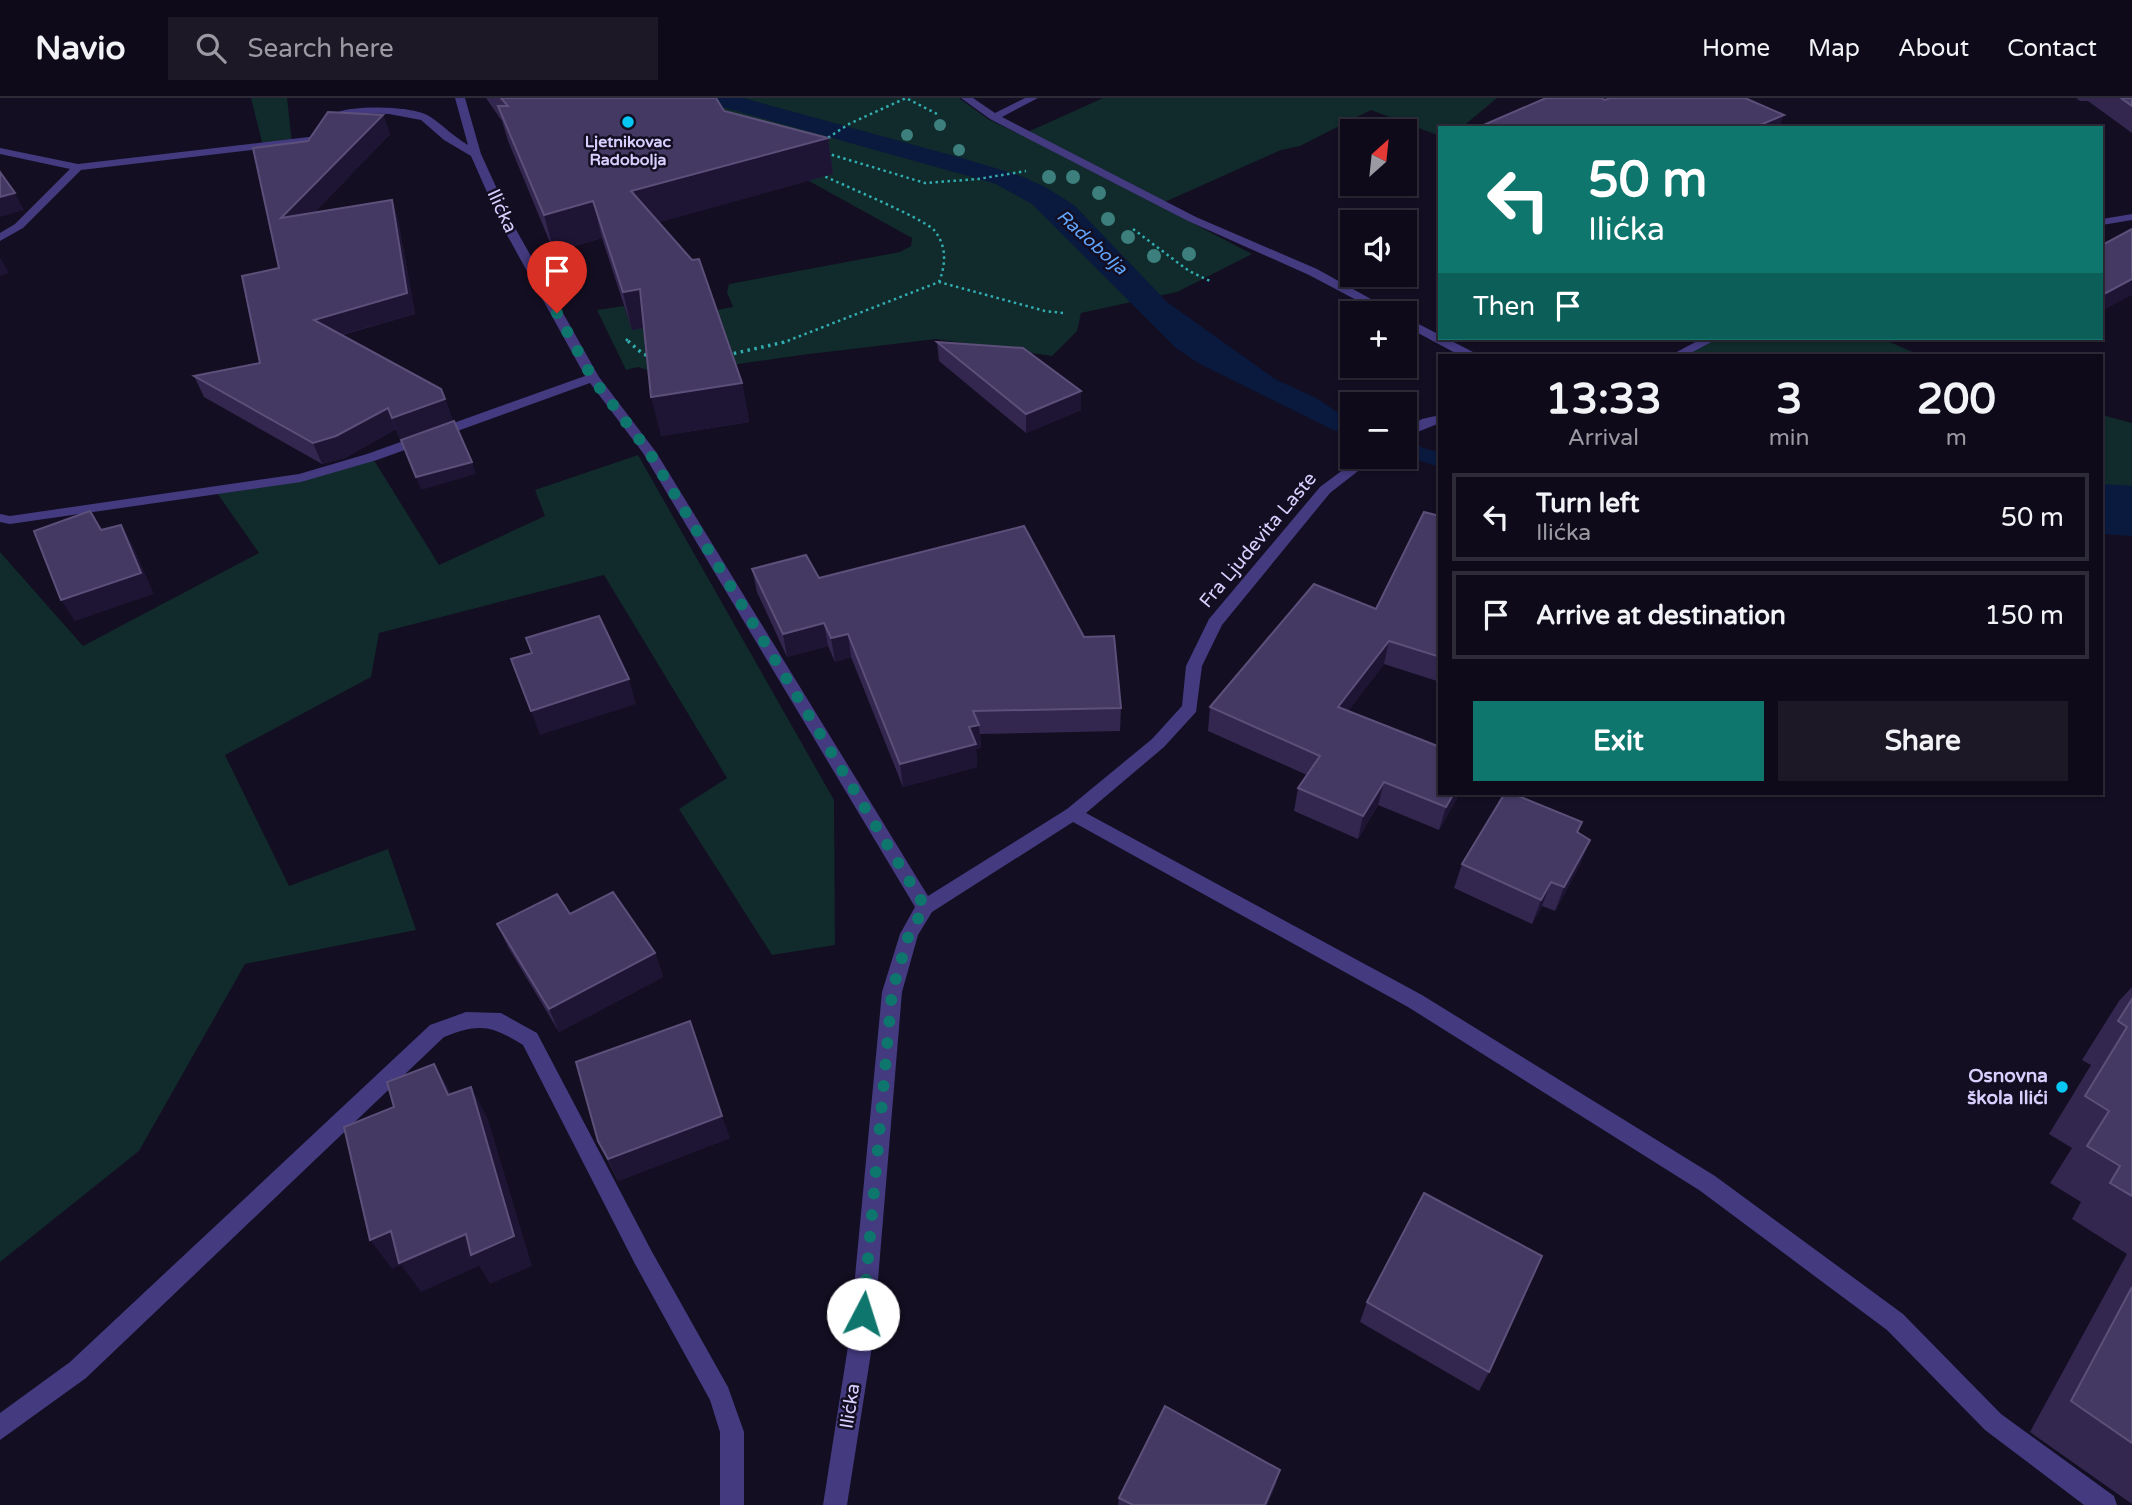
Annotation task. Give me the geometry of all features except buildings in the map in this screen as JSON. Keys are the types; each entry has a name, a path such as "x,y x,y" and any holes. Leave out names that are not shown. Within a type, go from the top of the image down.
{"street":[{"name":"Ilićka","path":"460,98 476,154 508,226 593,379 649,452 925,907 909,934 892,992 861,1340 835,1505"},
{"path":"966,98 994,117 1118,182 1192,219 1313,272 1367,301"},
{"path":"994,117 1033,98"},
{"path":"0,151 78,167 320,139 339,115 360,110 389,111 424,117 448,138 476,154"},
{"path":"0,238 19,226 78,167"},
{"path":"2103,222 2132,217"},
{"path":"1417,327 1438,339"},
{"path":"1440,340 1466,354"},
{"path":"1678,354 1709,340"},
{"path":"0,518 10,520 301,478 372,457 593,379"},
{"path":"1417,427 1438,419"},
{"name":"Fra Ljudevita Laste","path":"925,907 1073,814 1158,743 1190,708 1195,666 1215,623 1325,490 1352,469"},
{"path":"1073,814 1415,1001 1707,1183 1895,1322 1993,1422 2105,1505"},
{"path":"0,1428 78,1370 437,1031 466,1020 500,1021 530,1039 643,1257 720,1395 732,1432 732,1505"}],"path":[{"path":"817,144 849,124 906,98"},
{"path":"823,152 925,183 978,180 1016,173"},
{"path":"810,170 890,205 930,227 943,241 945,270 939,282"},
{"path":"717,357 789,341 939,282 1045,311 1063,313"},
{"path":"626,339 643,354 663,359"}],"green space":[{"path":"251,98 287,98 292,143 263,146"},
{"path":"667,98 959,98 988,119 1021,135 1103,98 1497,98 1463,126 1438,126 1438,135 1418,128 1418,119 1395,119 1371,110 1353,119 1340,119 1340,126 1300,146 1281,150 1158,205 1252,254 1177,292 1081,313 1077,331 1052,356 936,339 663,375 638,367 626,370 597,310 624,306 632,330 712,316 711,311 733,307 727,292 729,284 900,252 911,246 912,238 809,181 801,171"},
{"path":"1709,340 1885,340 1917,354 1679,354"},
{"path":"2103,415 2132,423 2132,496 2103,493"},
{"path":"638,455 834,800 835,945 772,955 679,809 727,778 604,575 379,633 371,677 225,755 289,886 388,849 416,930 245,964 139,1151 0,1262 0,552 83,646 259,553 215,490 301,478 372,457 439,565 545,516 535,490"}],"water":[{"path":"690,98 743,98 965,159 1021,176 1045,187 1074,205 1167,302 1275,379 1318,399 1340,414 1340,432 1198,363 1176,348 1032,204 996,184"},
{"path":"1417,446 1438,452 1438,466 1417,460"}],"waterway":[{"name":"Radobolja","path":"2103,509 2132,511"}],"place":[{"name":"Ljetnikovac Radobolja","path":"628,122"},
{"name":"Osnovna škola Ilići","path":"2062,1087"}],"route":[{"path":"557,313 593,379 649,452 925,907 909,934 892,992 863,1314"}]}
